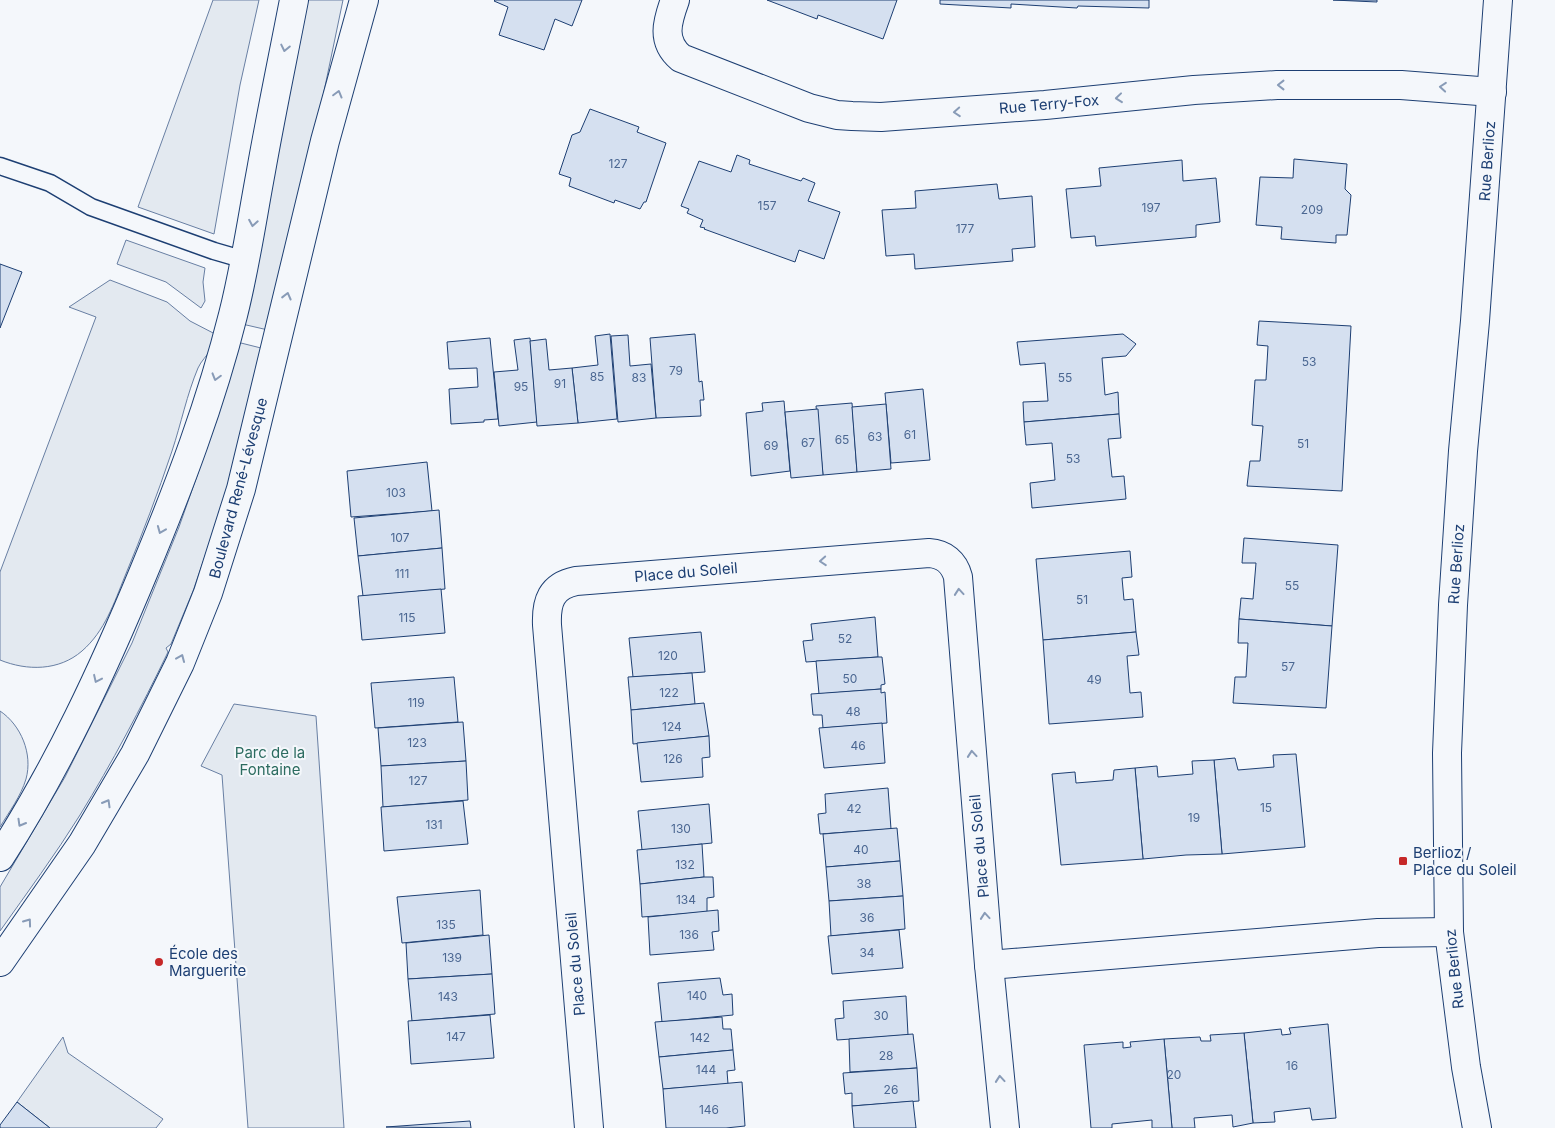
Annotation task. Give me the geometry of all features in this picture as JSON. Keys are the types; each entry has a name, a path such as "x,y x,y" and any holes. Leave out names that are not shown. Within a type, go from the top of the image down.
{"street":[{"path":"0,857 79,718 113,645 186,468 215,380 233,315 294,0"},
{"name":"Boulevard René-Lévesque","path":"0,962 82,844 130,763 176,672 208,593 241,489 323,150 364,0"},
{"name":"Rue Terry-Fox","path":"674,0 666,26 667,40 675,54 809,108 837,116 881,117 1045,106 1211,89 1277,85 1401,84 1492,92"},
{"name":"Rue Berlioz","path":"1477,1128 1466,1067 1449,932 1446,792 1453,605 1463,451 1475,321 1498,0"},
{"name":"Place du Soleil","path":"589,1128 546,610 552,596 556,590 569,583 929,553 948,560 958,577 989,965 1005,1128"},
{"path":"989,965 1378,933 1449,932"}],"lane":[{"path":"0,166 50,183 91,207 214,251 245,260"}],"green space":[{"path":"213,0 259,0 240,85 214,234 138,207"},
{"path":"308,0 343,0 302,197 268,330 242,324"},
{"path":"126,240 205,268 203,282 205,301 201,308 166,282 117,264"},
{"path":"110,280 167,302 190,321 217,335 213,346 199,365 172,451 138,545 103,626 90,643 73,658 53,666 32,667 10,664 0,660 0,572 96,317 69,307"},
{"path":"237,342 265,349 229,487 193,591 171,644 166,648 168,652 137,714 103,775 61,845 0,931 0,887 65,777 132,643 179,527 198,473"},
{"name":"Parc de la Fontaine","path":"234,704 316,716 344,1128 248,1128 222,775 201,766"},
{"path":"0,711 14,724 24,741 28,769 21,792 0,827"},
{"path":"63,1037 68,1053 163,1119 156,1128 50,1128 17,1102"}],"building":[{"path":"495,0 582,0 572,26 555,19 544,50 499,35 508,7"},
{"path":"767,0 897,0 883,39 818,15 817,19"},
{"path":"940,0 1149,0 1149,8 1078,6 1077,8 1011,4 1011,8 940,4"},
{"path":"1333,0 1377,0 1377,2"},
{"path":"590,109 639,127 637,132 666,143 646,202 644,202 640,209 615,200 614,203 569,186 571,178 559,174 572,135 580,132"},
{"path":"737,155 750,160 749,164 801,181 803,178 815,183 808,201 840,212 824,259 799,250 795,262 704,229 700,227 703,220 687,213 689,209 681,206 699,161 731,172"},
{"path":"1294,159 1347,164 1345,189 1351,195 1347,235 1336,235 1336,243 1281,239 1282,227 1256,225 1260,177 1293,178"},
{"path":"1182,160 1183,181 1216,178 1220,222 1196,225 1196,237 1096,246 1095,236 1071,238 1066,189 1101,186 1099,168"},
{"path":"997,184 999,199 1032,196 1035,247 1012,249 1013,261 915,269 914,254 886,256 882,210 916,208 915,191"},
{"path":"0,264 22,272 0,328"},
{"path":"1259,321 1351,326 1342,491 1247,486 1250,461 1260,461 1263,426 1252,425 1255,380 1266,380 1268,346 1257,345"},
{"path":"610,334 617,419 578,423 572,368 598,365 595,336"},
{"path":"695,334 699,382 702,381 704,400 700,400 701,416 656,418 650,338"},
{"path":"1123,334 1136,344 1126,356 1102,358 1105,395 1118,392 1119,414 1024,422 1023,402 1048,401 1045,363 1020,365 1017,342"},
{"path":"628,335 630,366 651,364 656,418 618,422 611,336"},
{"path":"490,338 498,419 484,420 484,422 451,424 449,389 478,387 477,368 449,369 447,342"},
{"path":"530,338 537,422 499,426 494,372 518,370 514,340"},
{"path":"546,339 549,370 572,368 578,423 537,426 530,341"},
{"path":"923,389 930,460 891,463 885,393"},
{"path":"784,401 790,471 751,476 746,413 763,411 762,403"},
{"path":"852,403 857,472 823,475 816,406"},
{"path":"886,404 891,469 857,472 852,407"},
{"path":"818,409 823,475 791,478 785,412"},
{"path":"1119,414 1121,438 1108,439 1112,477 1124,476 1126,499 1032,508 1030,483 1055,480 1052,443 1026,445 1024,422"},
{"path":"427,462 432,511 351,517 347,471"},
{"path":"439,510 442,548 358,556 354,518"},
{"path":"1244,538 1338,545 1332,626 1239,619 1241,598 1253,599 1256,563 1242,563"},
{"path":"442,548 445,589 363,596 358,556"},
{"path":"1130,551 1132,577 1122,578 1124,600 1133,599 1136,632 1043,640 1036,559"},
{"path":"441,589 445,633 362,640 358,596"},
{"path":"875,617 878,657 806,662 803,641 813,640 811,624"},
{"path":"1239,619 1332,626 1326,708 1233,703 1235,677 1246,677 1248,643 1238,643"},
{"path":"701,632 705,672 633,677 629,638"},
{"path":"1136,632 1139,655 1127,656 1130,693 1141,692 1143,717 1049,724 1043,640"},
{"path":"882,657 885,684 881,685 881,689 819,694 816,661"},
{"path":"692,673 695,704 631,710 628,677"},
{"path":"454,677 458,722 375,728 371,683"},
{"path":"881,689 881,693 885,692 887,723 823,728 822,715 813,715 811,694"},
{"path":"704,703 709,736 633,744 631,710"},
{"path":"463,722 466,761 381,766 378,728"},
{"path":"882,723 885,763 824,768 819,728"},
{"path":"709,736 710,757 702,758 703,777 641,782 637,743"},
{"path":"1296,754 1305,847 1222,854 1214,760 1235,758 1238,770 1274,767 1273,755"},
{"path":"1214,760 1222,854 1143,859 1135,768 1157,766 1158,777 1193,774 1192,761"},
{"path":"466,761 468,800 383,807 381,766"},
{"path":"1135,768 1143,859 1061,865 1052,774 1075,772 1076,783 1113,780 1114,770"},
{"path":"888,788 891,829 820,834 818,814 826,813 825,794"},
{"path":"463,801 468,844 384,851 381,807"},
{"path":"709,804 712,843 642,850 638,811"},
{"path":"897,828 900,861 826,867 823,834"},
{"path":"702,844 704,877 640,884 637,850"},
{"path":"900,861 903,896 829,901 826,867"},
{"path":"713,877 714,897 707,898 707,912 642,917 640,884"},
{"path":"480,890 483,935 402,943 397,897"},
{"path":"903,896 905,929 831,936 829,901"},
{"path":"718,910 719,931 712,932 714,950 650,955 648,917"},
{"path":"899,930 903,968 832,974 828,936"},
{"path":"489,935 492,974 408,979 406,943"},
{"path":"492,974 495,1014 412,1021 408,979"},
{"path":"720,978 723,995 732,994 733,1015 662,1022 658,983"},
{"path":"906,996 908,1035 837,1040 835,1019 844,1018 843,1001"},
{"path":"490,1015 494,1058 411,1064 408,1021"},
{"path":"722,1017 723,1029 731,1029 733,1050 659,1057 655,1022"},
{"path":"1328,1024 1336,1118 1312,1120 1310,1108 1274,1112 1275,1122 1253,1123 1244,1033 1281,1029 1282,1035 1291,1034 1289,1028"},
{"path":"1244,1033 1253,1123 1233,1127 1232,1115 1194,1118 1195,1128 1172,1128 1164,1039 1200,1037 1201,1041 1211,1041 1210,1035"},
{"path":"913,1034 917,1068 850,1072 849,1039"},
{"path":"1164,1039 1172,1128 1152,1128 1152,1120 1112,1124 1112,1128 1091,1128 1084,1045 1123,1042 1123,1048 1131,1047 1130,1042"},
{"path":"733,1050 735,1070 727,1071 728,1084 663,1089 659,1057"},
{"path":"917,1068 919,1101 852,1106 852,1093 845,1094 843,1073"},
{"path":"742,1082 745,1126 726,1128 666,1128 663,1089"},
{"path":"913,1101 916,1128 854,1128 852,1106"},
{"path":"17,1102 50,1128 0,1128 0,1125"},
{"path":"470,1121 471,1128 386,1127"}],"place":[{"name":"Berlioz / Place du Soleil","path":"1403,861"},
{"name":"École des Marguerite","path":"159,962"}]}
